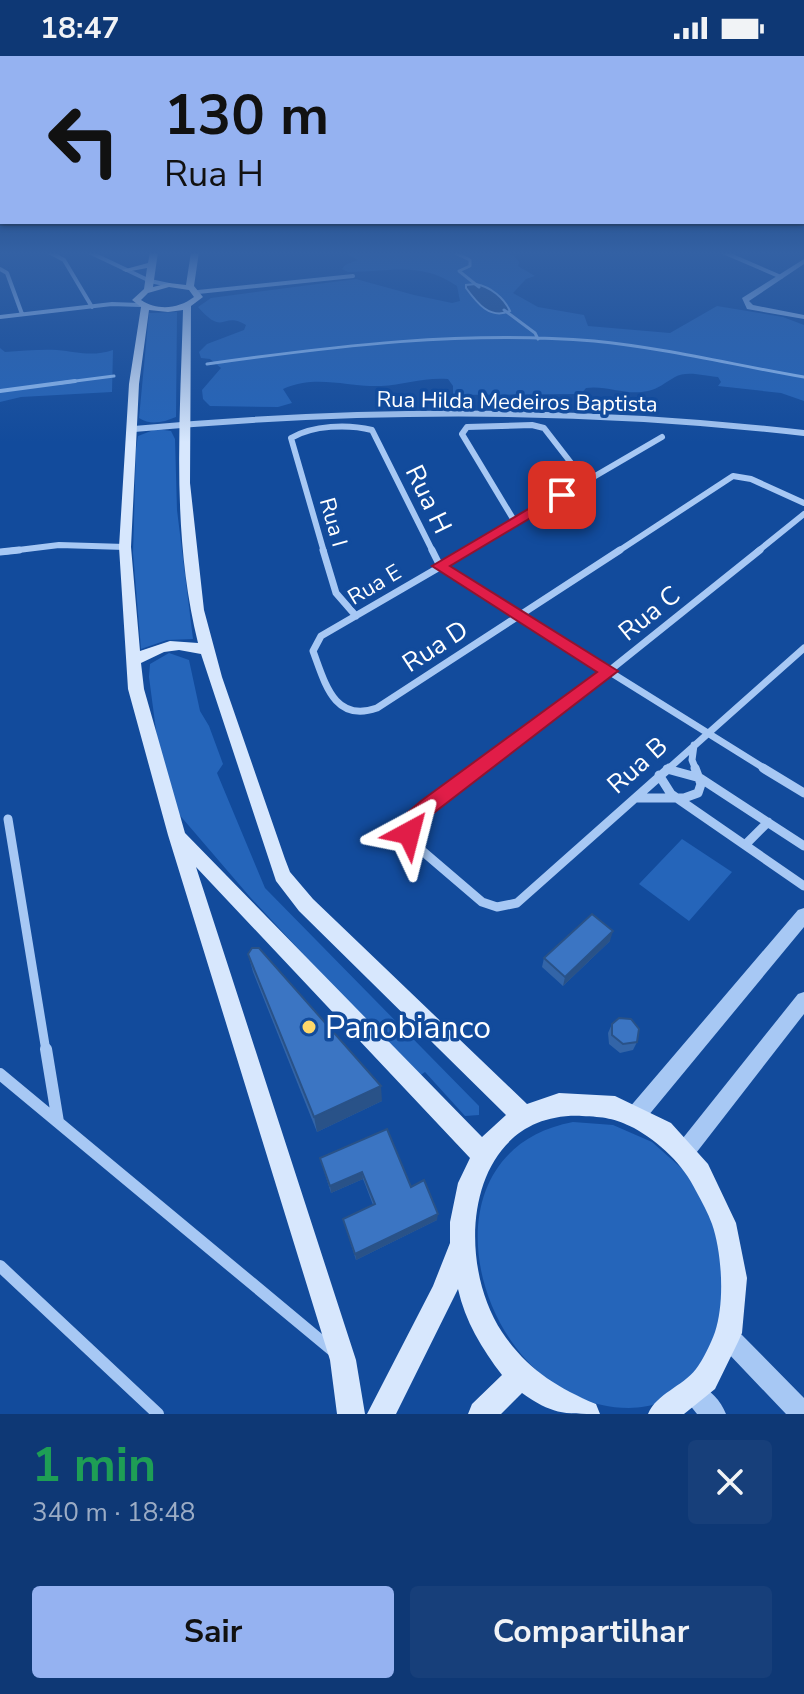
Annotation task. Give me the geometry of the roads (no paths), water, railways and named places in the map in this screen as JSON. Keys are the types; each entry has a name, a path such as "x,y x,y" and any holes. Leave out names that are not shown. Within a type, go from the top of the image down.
{"main road":[{"path":"139,315 125,547 136,689 177,835 343,1360 351,1414"},
{"path":"186,315 184,483 197,610 242,764 283,876 306,905 524,1117"},
{"path":"134,661 149,651 170,645 194,646 208,651"},
{"path":"177,835 483,1155"},
{"path":"381,1414 443,1294 461,1245 466,1197 483,1155 495,1140 524,1117 541,1109 578,1102 617,1108 636,1115 654,1124 686,1150 715,1187 735,1232 744,1281 743,1306 734,1343 724,1363 697,1396 662,1414"},
{"path":"461,1245 470,1292 478,1314 497,1346 521,1375 558,1403 586,1414"},
{"path":"482,1414 521,1375"}],"street":[{"name":"Rua Hilda Medeiros Baptista","path":"134,429 375,412 470,411 662,420 804,433"},
{"path":"515,522 462,434 465,428 478,424 541,427 548,431 585,481"},
{"name":"Rua I","path":"356,616 336,593 291,438 305,430 369,429"},
{"name":"Rua H","path":"369,429 374,433 440,566 804,793"},
{"name":"Rua E","path":"314,645 321,636 662,437"},
{"name":"Rua D","path":"314,645 314,654 334,702 342,709 359,714 377,708 733,476 751,479 804,503"},
{"name":"Rua C","path":"497,907 478,899 415,846 409,833 414,818 609,671 804,514"},
{"path":"0,552 59,545 125,547"},
{"name":"Rua B","path":"497,907 517,903 804,648"},
{"path":"634,798 655,795 689,798 698,793 700,778 692,760 694,744"},
{"path":"804,846 700,778 683,771 663,772 663,785 677,798 804,886"},
{"path":"8,819 58,1122"},
{"path":"745,845 768,822"},
{"path":"636,1115 804,915"},
{"path":"686,1150 804,1000"},
{"path":"0,1074 343,1360"},
{"path":"0,1266 158,1414"},
{"path":"734,1343 803,1414"},
{"path":"697,1396 714,1414"}],"waterway":[{"path":"511,315 537,338"},
{"path":"207,364 400,342 537,338"},
{"path":"537,338 647,348 804,377"},
{"path":"60,383 114,376"},
{"path":"60,383 75,381"},
{"path":"0,391 60,383"}],"place":[{"name":"Panobianco","path":"309,1027"}]}
